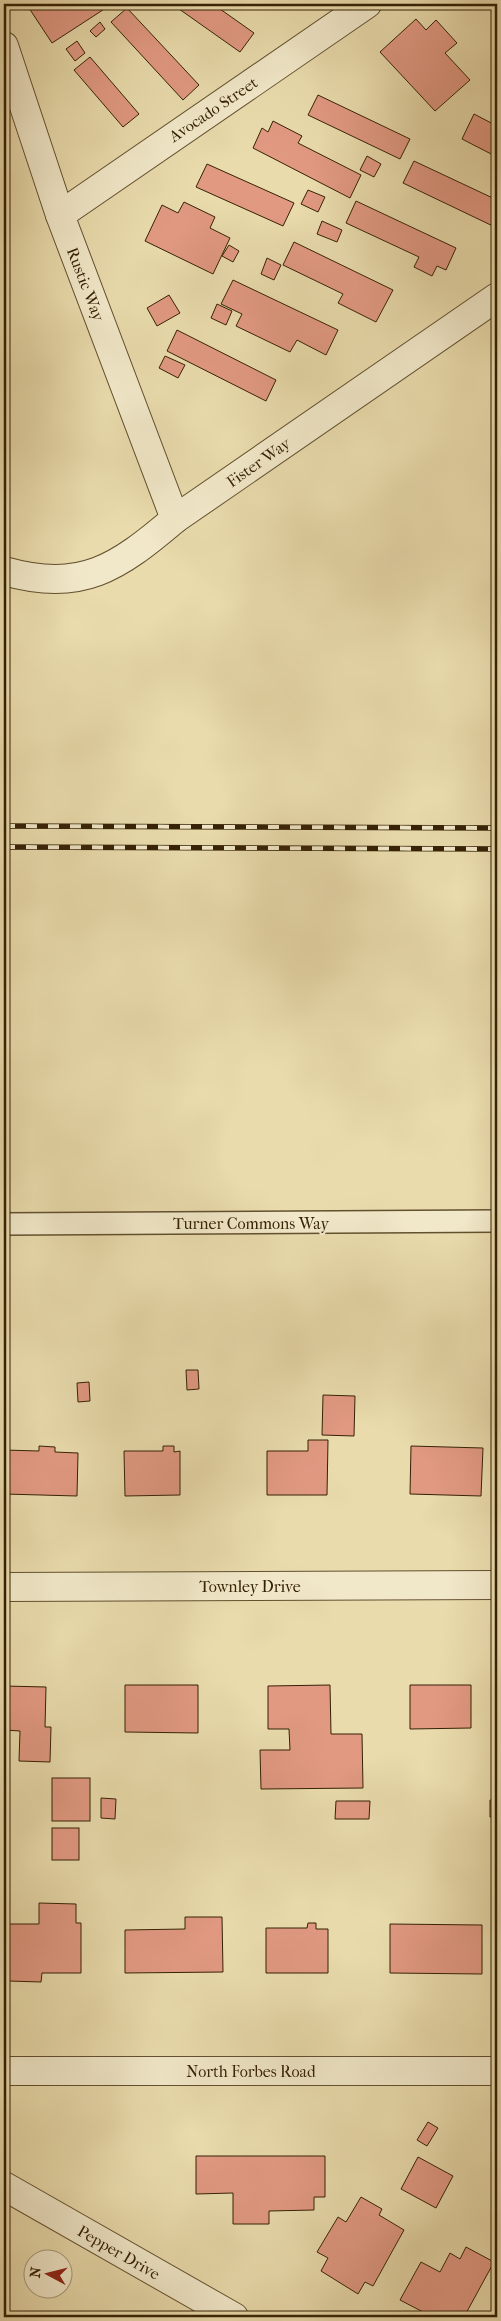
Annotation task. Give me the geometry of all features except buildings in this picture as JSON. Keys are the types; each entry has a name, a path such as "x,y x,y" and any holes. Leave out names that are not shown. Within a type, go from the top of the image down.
{"street":[{"name":"Avocado Street","path":"60,215 367,4"},
{"name":"Rustic Way","path":"4,46 60,215 175,519"},
{"name":"Fister Way","path":"4,571 30,578 69,580 105,570 139,550 175,519 497,297"},
{"name":"Townley Drive","path":"4,1587 497,1585"},
{"name":"North Forbes Road","path":"4,2071 497,2071"},
{"name":"Pepper Drive","path":"4,2186 234,2317"}],"lane":[{"name":"Turner Commons Way","path":"4,1224 497,1221"}],"railway":[{"path":"4,826 497,828"},
{"path":"4,847 497,849"}]}
